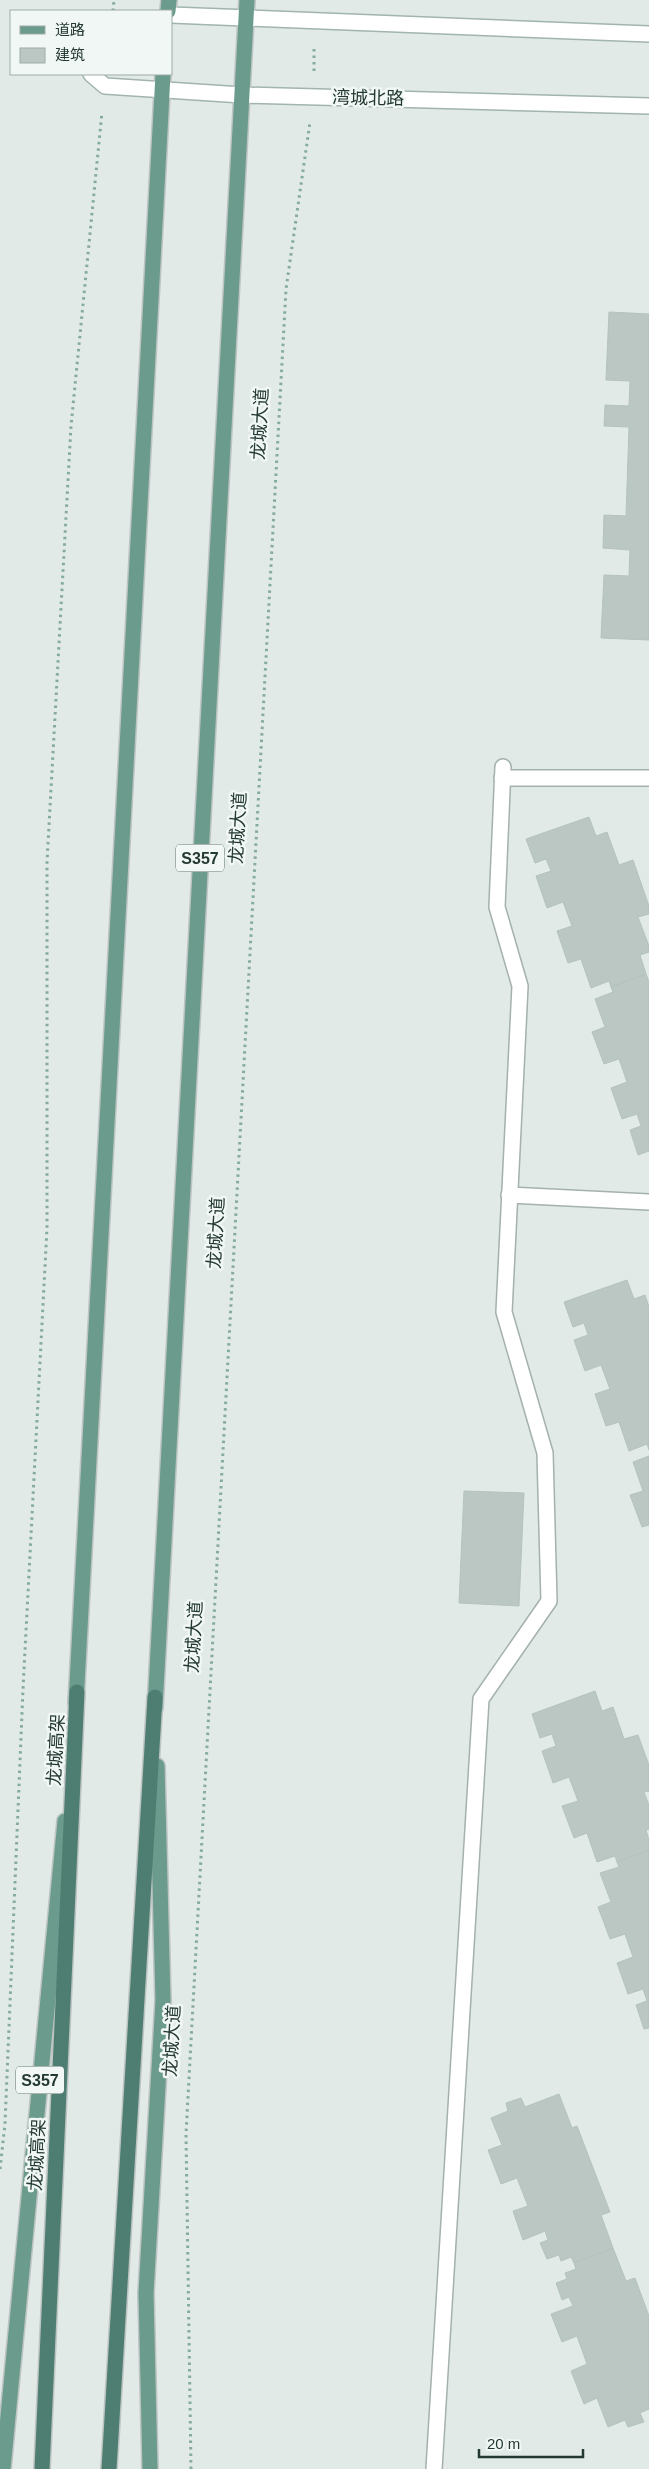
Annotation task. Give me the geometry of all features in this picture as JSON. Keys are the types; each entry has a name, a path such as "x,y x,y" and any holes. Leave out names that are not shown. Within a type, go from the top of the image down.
{"highway":[{"name":"龙城高架","path":"42,2469 77,1692"},
{"path":"109,2469 155,1697"}],"main road":[{"name":"龙城大道","path":"150,2469 146,2293 163,2000 155,1697 247,0"},
{"path":"172,15 649,34"},
{"path":"92,75 105,86"},
{"name":"湾城北路","path":"105,86 163,81 242,95 649,106"},
{"name":"S357","path":"3,2469 77,1692 163,81"},
{"path":"434,2469 481,1699 549,1601 544,1453 504,1312 520,986 497,907 502,772 649,778"},
{"path":"510,1195 649,1202"}],"path":[{"name":"龙城大道","path":"191,2469 186,2134 286,299 313,97 315,21"},
{"path":"0,2169 5,2124 23,1689 48,1228 47,862 71,426 105,86"}],"building":[{"path":"609,312 649,314 649,640 601,638 604,575 629,576 630,550 603,548 604,515 626,516 629,427 604,426 605,405 629,406 630,381 606,380"},
{"path":"589,817 596,836 607,832 619,865 633,860 649,906 649,914 638,917 649,946 649,952 640,955 646,974 611,987 609,981 591,988 581,959 568,963 557,931 572,926 563,902 547,908 536,876 551,871 546,859 535,863 526,839"},
{"path":"646,974 649,982 649,1151 638,1155 630,1130 641,1126 637,1114 622,1119 611,1088 627,1082 619,1059 604,1064 592,1032 605,1027 595,999 613,992 611,987"},
{"path":"627,1280 634,1299 645,1295 649,1307 649,1450 647,1444 629,1451 619,1422 606,1426 595,1394 610,1389 601,1365 585,1371 574,1340 588,1335 584,1323 573,1327 564,1302"},
{"path":"649,1456 649,1525 642,1527 630,1495 643,1491 633,1462"},
{"path":"464,1491 524,1493 519,1606 459,1603"},
{"path":"595,1691 602,1711 613,1707 624,1739 638,1735 649,1765 649,1791 644,1792 649,1805 649,1829 646,1830 649,1850 617,1862 615,1856 597,1862 587,1833 574,1838 562,1806 578,1801 569,1777 553,1783 542,1751 556,1746 552,1734 540,1738 532,1714"},
{"path":"649,1850 649,2028 644,2029 636,2005 647,2001 643,1989 628,1994 617,1963 633,1957 625,1934 610,1939 598,1907 611,1902 600,1873 619,1867 617,1862"},
{"path":"559,2094 572,2128 577,2126 610,2212 601,2215 613,2248 574,2263 571,2257 561,2261 559,2255 547,2259 540,2243 548,2240 545,2231 523,2240 513,2211 528,2206 517,2178 501,2184 488,2150 502,2145 491,2118 508,2111 506,2103 521,2098 525,2107"},
{"path":"613,2248 626,2281 635,2278 649,2316 649,2409 640,2413 644,2422 628,2427 625,2420 608,2427 597,2398 584,2404 571,2371 587,2364 577,2336 562,2342 551,2314 573,2306 569,2297 562,2300 556,2283 567,2279 565,2273 576,2269 574,2263"}]}
